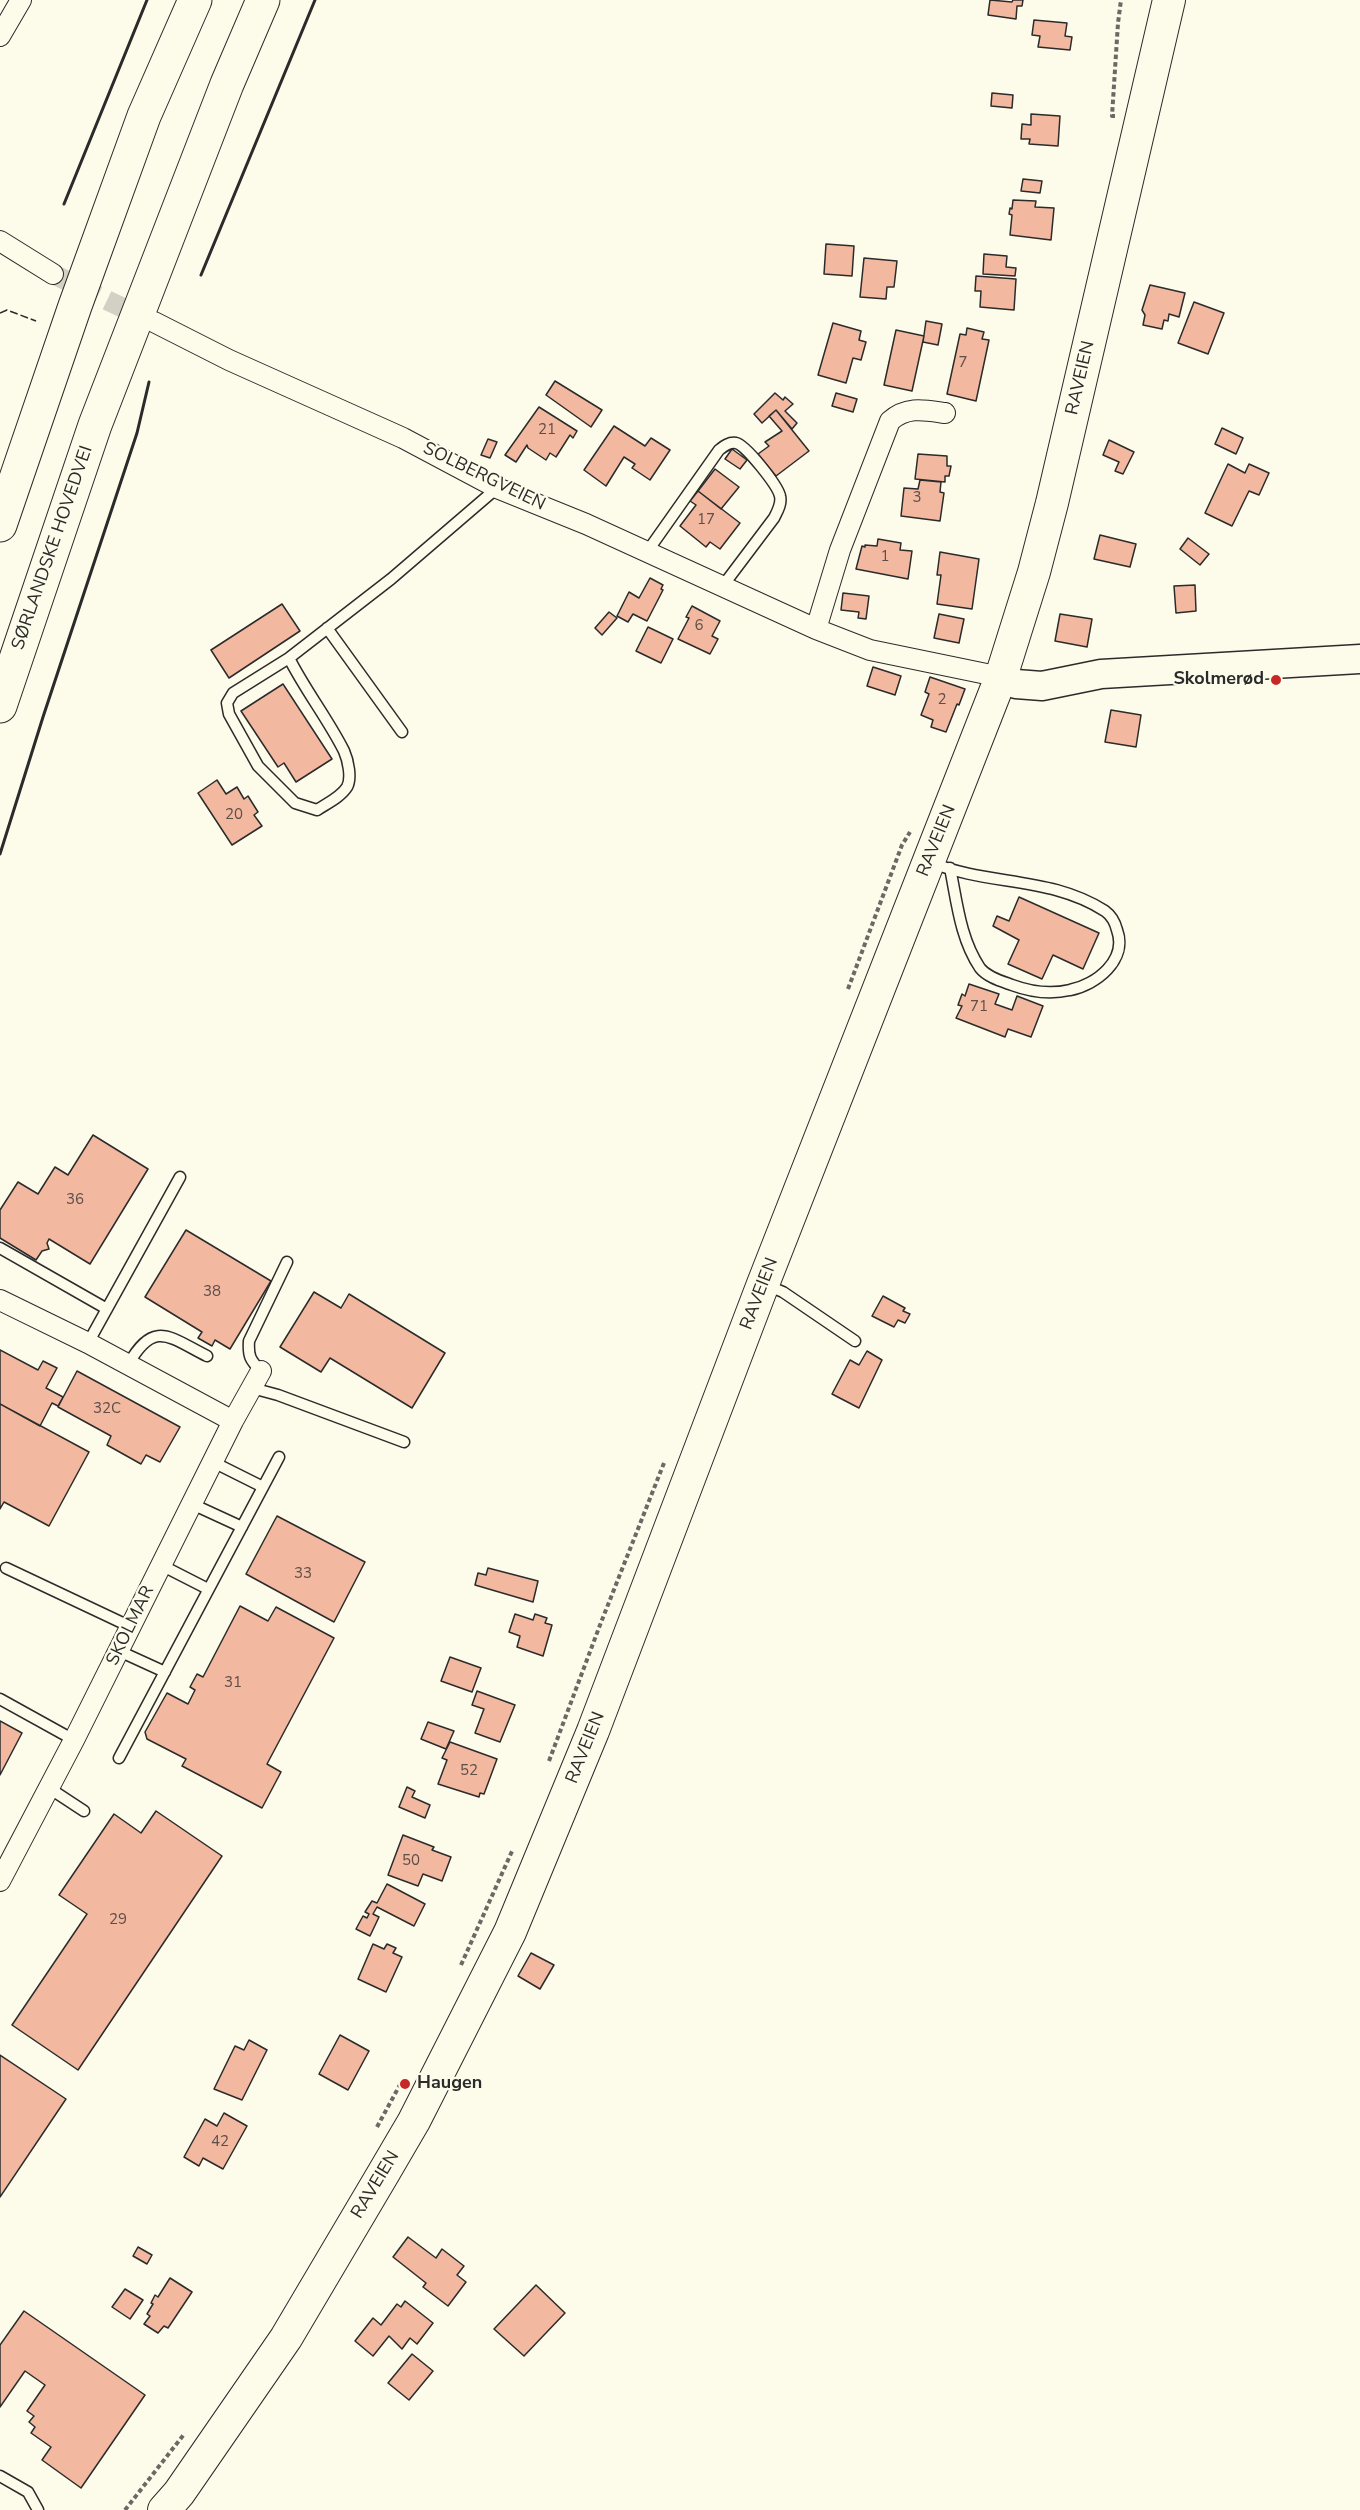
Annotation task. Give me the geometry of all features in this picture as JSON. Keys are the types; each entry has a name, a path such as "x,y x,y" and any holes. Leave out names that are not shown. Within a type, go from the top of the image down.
{"highway":[{"path":"0,525 75,306 144,116 195,0"},
{"name":"SØRLANDSKE HOVEDVEI","path":"0,706 95,425 227,84 263,0"}],"main road":[{"name":"RAVEIEN","path":"164,2510 179,2493 286,2338 414,2121 510,1932 593,1731 763,1284 939,865 1034,572 1052,503 1121,122 1169,0"},
{"path":"1001,677 1021,664 1101,674 1360,660"}],"street":[{"path":"0,36 21,0"},
{"path":"0,241 53,274"},
{"name":"SOLBERGVEIEN","path":"154,322 229,360 403,438 497,488 647,552 816,629 870,650 1001,677"},
{"path":"816,629 840,550 890,421 898,413 907,410 922,409 945,413"},
{"path":"0,1300 88,1343 233,1421"},
{"name":"SKOLMAR","path":"0,1881 74,1740 256,1379"}],"lane":[{"path":"647,552 719,450 726,444 741,445 777,489 781,497 780,506 774,518 722,587"},
{"path":"289,658 304,687 345,752 350,774 347,787 317,810 295,802 258,766 229,714 227,703 233,693 289,658 439,540 497,488"},
{"path":"327,628 402,732"},
{"path":"939,865 996,880 1045,886 1081,898 1107,912 1114,920 1120,939 1116,959 1100,976 1079,988 1058,992 1038,993 1022,989 984,973 964,938 939,865"},
{"path":"88,1343 180,1177"},
{"path":"0,1248 107,1309"},
{"path":"287,1262 249,1341 248,1354 256,1379 278,1395 404,1442"},
{"path":"763,1284 783,1292 855,1341"},
{"path":"128,1365 138,1347 155,1335 166,1336 207,1356"},
{"path":"119,1758 279,1457"},
{"path":"213,1462 263,1487"},
{"path":"192,1504 242,1527"},
{"path":"161,1565 208,1589"},
{"path":"6,1568 131,1627"},
{"path":"119,1651 165,1672"},
{"path":"0,1699 74,1740"},
{"path":"49,1788 84,1811"},
{"path":"0,2476 28,2493 38,2510"}],"path":[{"path":"1121,122 1117,35 1122,0"},
{"path":"847,992 902,845 913,826"},
{"path":"548,1764 668,1454"},
{"path":"459,1969 514,1846"},
{"path":"375,2132 406,2073"},
{"path":"125,2510 192,2424"}],"building":[{"path":"990,0 1012,2 1023,0 1022,6 1017,6 1016,19 988,15"},
{"path":"1034,20 1067,23 1065,36 1072,37 1070,50 1038,47 1040,36 1032,35"},
{"path":"992,93 1013,95 1012,108 991,106"},
{"path":"1031,114 1060,116 1058,146 1029,144 1030,139 1021,139 1022,124 1031,125"},
{"path":"1023,179 1042,181 1040,193 1021,191"},
{"path":"1013,200 1036,201 1035,207 1054,208 1051,240 1010,235 1012,215 1009,214"},
{"path":"826,244 854,246 852,276 824,274"},
{"path":"984,254 1007,256 1006,267 1016,268 1015,276 983,274"},
{"path":"864,258 897,261 894,287 887,287 886,299 860,297"},
{"path":"976,276 1016,279 1014,310 980,307 981,291 975,291"},
{"path":"1150,285 1185,293 1179,317 1169,314 1168,321 1164,320 1162,329 1143,325 1145,315 1142,310"},
{"path":"1194,302 1224,313 1208,354 1178,343"},
{"path":"926,321 942,324 938,345 923,342"},
{"path":"833,323 861,331 859,340 866,342 861,360 853,358 846,383 818,375"},
{"path":"967,328 984,332 982,339 989,340 976,401 947,394 960,334 966,335"},
{"path":"896,330 924,336 912,391 884,385"},
{"path":"555,381 602,410 591,427 546,395"},
{"path":"775,393 783,400 785,397 793,404 785,411 797,423 792,429 776,410 762,423 754,414"},
{"path":"836,393 857,399 853,412 832,406"},
{"path":"539,407 577,431 573,438 570,435 556,457 550,453 546,460 527,445 516,462 505,455"},
{"path":"776,410 809,451 776,476 758,454 769,446 765,442 782,431 769,416"},
{"path":"614,426 645,446 651,438 670,450 650,480 632,468 635,464 624,457 606,486 584,470"},
{"path":"1222,428 1243,438 1236,454 1215,444"},
{"path":"488,439 497,442 490,458 481,455"},
{"path":"1109,440 1134,452 1123,474 1115,471 1119,462 1103,455"},
{"path":"732,449 747,460 740,469 725,459"},
{"path":"918,454 947,456 947,466 951,466 949,476 945,476 945,482 915,479"},
{"path":"1228,464 1245,473 1249,464 1269,473 1259,495 1249,491 1232,526 1205,513"},
{"path":"715,469 739,487 721,509 698,491"},
{"path":"920,480 941,482 940,492 944,493 940,521 901,516 904,488 918,489"},
{"path":"698,491 740,523 720,549 710,542 706,547 680,526 696,505 690,501"},
{"path":"1100,535 1136,544 1130,567 1094,559"},
{"path":"1188,538 1209,554 1200,565 1180,549"},
{"path":"878,539 901,543 900,550 912,551 908,579 856,569 862,546 877,546"},
{"path":"940,552 979,559 972,609 937,604 941,575 937,575"},
{"path":"650,578 663,585 661,589 663,590 647,621 633,614 628,622 617,616 629,592 639,598"},
{"path":"1195,585 1196,611 1176,613 1174,586"},
{"path":"843,593 869,596 866,619 858,618 859,612 841,610"},
{"path":"282,604 300,631 229,678 211,650"},
{"path":"692,606 720,621 712,636 718,639 710,654 678,639 689,618 686,617"},
{"path":"609,612 617,618 602,635 595,628"},
{"path":"939,614 964,619 959,643 934,638"},
{"path":"1060,614 1092,619 1087,647 1055,641"},
{"path":"648,627 673,639 661,663 636,651"},
{"path":"873,667 901,676 895,695 867,686"},
{"path":"930,677 965,689 946,732 931,727 933,720 921,715 929,694 925,692"},
{"path":"283,684 332,759 296,782 284,763 278,767 241,711"},
{"path":"1111,710 1141,715 1136,747 1105,742"},
{"path":"217,780 226,794 237,787 244,799 248,796 258,812 254,815 262,826 232,845 198,793"},
{"path":"1019,897 1099,933 1083,969 1053,955 1042,979 1008,964 1019,940 993,926 997,916 1009,921"},
{"path":"969,984 999,994 995,1004 1012,1010 1017,996 1043,1006 1031,1037 1008,1029 1005,1037 956,1018 962,1006 958,1005 962,994 965,996"},
{"path":"93,1135 148,1169 90,1264 49,1239 47,1243 49,1249 42,1251 36,1260 0,1238 0,1210 18,1182 38,1194 55,1167 68,1175"},
{"path":"186,1230 271,1281 230,1349 215,1340 212,1346 198,1338 202,1332 145,1297"},
{"path":"314,1292 341,1308 349,1294 445,1353 412,1408 330,1358 321,1372 280,1347"},
{"path":"883,1296 905,1308 903,1311 910,1314 905,1323 898,1320 894,1327 872,1316"},
{"path":"0,1350 38,1370 43,1361 57,1368 46,1388 63,1397 58,1406 52,1403 40,1426 0,1404"},
{"path":"867,1351 882,1360 859,1408 832,1394 850,1360 859,1365"},
{"path":"77,1371 180,1427 160,1462 146,1455 141,1464 107,1445 111,1436 58,1407"},
{"path":"0,1404 89,1452 49,1526 4,1502 0,1509"},
{"path":"277,1516 365,1562 334,1622 246,1574"},
{"path":"488,1568 538,1581 533,1602 475,1585 478,1573 486,1575"},
{"path":"240,1606 268,1621 276,1607 334,1638 267,1764 281,1772 262,1808 182,1766 186,1759 147,1739 145,1732 167,1693 188,1704 195,1690 190,1687 197,1674 203,1677"},
{"path":"515,1614 533,1620 535,1614 547,1618 545,1623 552,1625 543,1656 517,1647 520,1636 509,1632"},
{"path":"450,1657 481,1668 472,1692 441,1681"},
{"path":"477,1691 515,1705 500,1742 475,1733 484,1709 472,1705"},
{"path":"0,1721 22,1733 0,1775"},
{"path":"428,1722 454,1731 446,1749 421,1739"},
{"path":"450,1742 497,1759 484,1794 480,1793 479,1797 438,1784 447,1760 442,1758"},
{"path":"407,1787 415,1791 412,1797 430,1805 425,1818 399,1807"},
{"path":"156,1811 222,1856 78,2070 12,2025 87,1914 59,1895 114,1814 141,1833"},
{"path":"403,1835 434,1847 432,1850 451,1857 442,1881 423,1874 418,1886 388,1875"},
{"path":"387,1884 425,1904 414,1926 377,1907 373,1914 379,1917 370,1936 356,1929 363,1916 367,1918 369,1914 365,1912 372,1901 377,1903"},
{"path":"373,1944 384,1949 387,1944 396,1948 393,1953 402,1957 386,1992 358,1979"},
{"path":"531,1953 554,1965 540,1989 518,1976"},
{"path":"340,2035 369,2051 348,2090 319,2074"},
{"path":"249,2040 267,2050 242,2100 214,2089 235,2046 244,2050"},
{"path":"0,2055 66,2099 0,2197"},
{"path":"224,2113 247,2126 223,2169 203,2158 199,2166 184,2157 205,2119 217,2126"},
{"path":"408,2237 436,2258 442,2249 464,2266 457,2275 466,2282 448,2306 423,2287 426,2283 393,2257"},
{"path":"138,2247 152,2255 147,2264 133,2256"},
{"path":"170,2278 192,2292 168,2328 164,2326 158,2333 144,2324 150,2316 147,2314 155,2295 158,2297"},
{"path":"536,2285 565,2313 524,2356 494,2329"},
{"path":"125,2289 143,2300 130,2319 112,2307"},
{"path":"405,2301 433,2323 417,2344 410,2338 402,2349 389,2336 373,2356 355,2341 373,2318 381,2325 397,2304 401,2307"},
{"path":"24,2311 145,2395 81,2488 42,2460 51,2447 31,2433 35,2427 29,2422 34,2416 27,2411 45,2385 25,2371 0,2407 0,2345"},
{"path":"412,2354 433,2371 409,2400 388,2383"}],"tunnel":[{"path":"53,274 146,319"}],"fence":[{"path":"0,313 7,310 36,321"}],"wall":[{"path":"64,204 147,0"},
{"path":"201,275 315,0"},
{"path":"0,854 137,433 149,382"}],"place":[{"name":"Skolmerød","path":"1276,680"},
{"name":"Haugen","path":"405,2084"}]}
